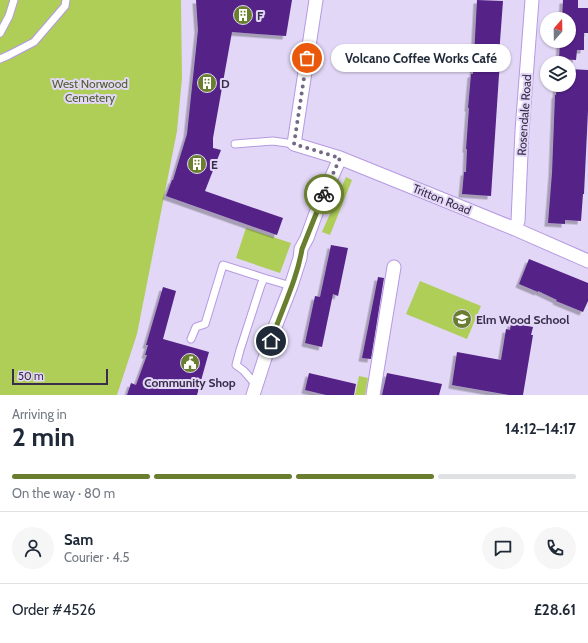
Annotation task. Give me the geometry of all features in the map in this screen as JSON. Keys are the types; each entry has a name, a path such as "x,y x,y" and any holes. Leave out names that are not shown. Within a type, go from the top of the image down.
{"street":[{"path":"294,144 316,0"},
{"name":"Rosendale Road","path":"515,229 518,221 522,132 532,0"},
{"name":"Tritton Road","path":"294,144 340,158 515,229 588,261"},
{"path":"255,390 291,286 302,249 340,158"},
{"path":"373,395 394,267"}],"lane":[{"path":"0,32 9,16 14,0"},
{"path":"0,59 34,42 66,6 66,0"},
{"path":"234,144 273,141 294,144"},
{"path":"191,339 196,327 205,324 223,265 291,286"},
{"path":"255,390 244,371 236,365 264,278"}],"green space":[{"name":"West Norwood Cemetery","path":"0,0 181,0 182,78 177,131 137,334 117,395 0,395"},
{"path":"346,177 352,180 330,235 322,232"},
{"path":"246,228 291,243 280,273 236,258"},
{"path":"420,281 481,306 467,339 406,314"},
{"path":"359,376 368,378 365,395 355,395"}],"building":[{"path":"196,0 292,0 286,36 232,32 213,138 213,148 221,150 205,191 283,218 277,235 166,196 173,180 187,134 198,30"},
{"path":"477,0 503,1 499,55 501,55 491,196 462,194 464,172 466,172 468,108 471,74 473,74"},
{"path":"563,0 578,0 578,8 588,8 588,33 584,33 584,50 577,50 576,60 576,56 559,56 560,48 576,48 576,12 562,12"},
{"path":"576,69 588,70 588,111 584,194 581,221 565,220 565,224 548,223 556,92 576,92"},
{"path":"331,245 348,248 338,296 333,294 322,347 305,343 315,296 320,297"},
{"path":"529,259 588,283 588,301 583,312 556,301 557,300 538,291 519,284"},
{"path":"378,277 384,278 371,359 362,358"},
{"path":"163,287 176,291 163,339 209,352 197,395 127,395 131,383 136,385 147,355 145,355 148,345 146,345"},
{"path":"511,323 533,327 523,395 509,395 452,385 457,352 501,360 506,329 510,330"},
{"path":"309,373 356,384 354,395 326,395 305,390"},
{"path":"387,373 442,384 439,395 382,395"}],"way so far":[{"path":"307,58 294,144 340,158 324,194"}],"place":[{"name":"F","path":"243,15"},
{"name":"Volcano Coffee Works Café","path":"307,58"},
{"name":"D","path":"207,83"},
{"name":"E","path":"197,164"},
{"name":"Elm Wood School","path":"462,319"},
{"name":"Community Shop","path":"190,363"}],"route":[{"path":"271,341 291,286 302,249 324,194"}]}
